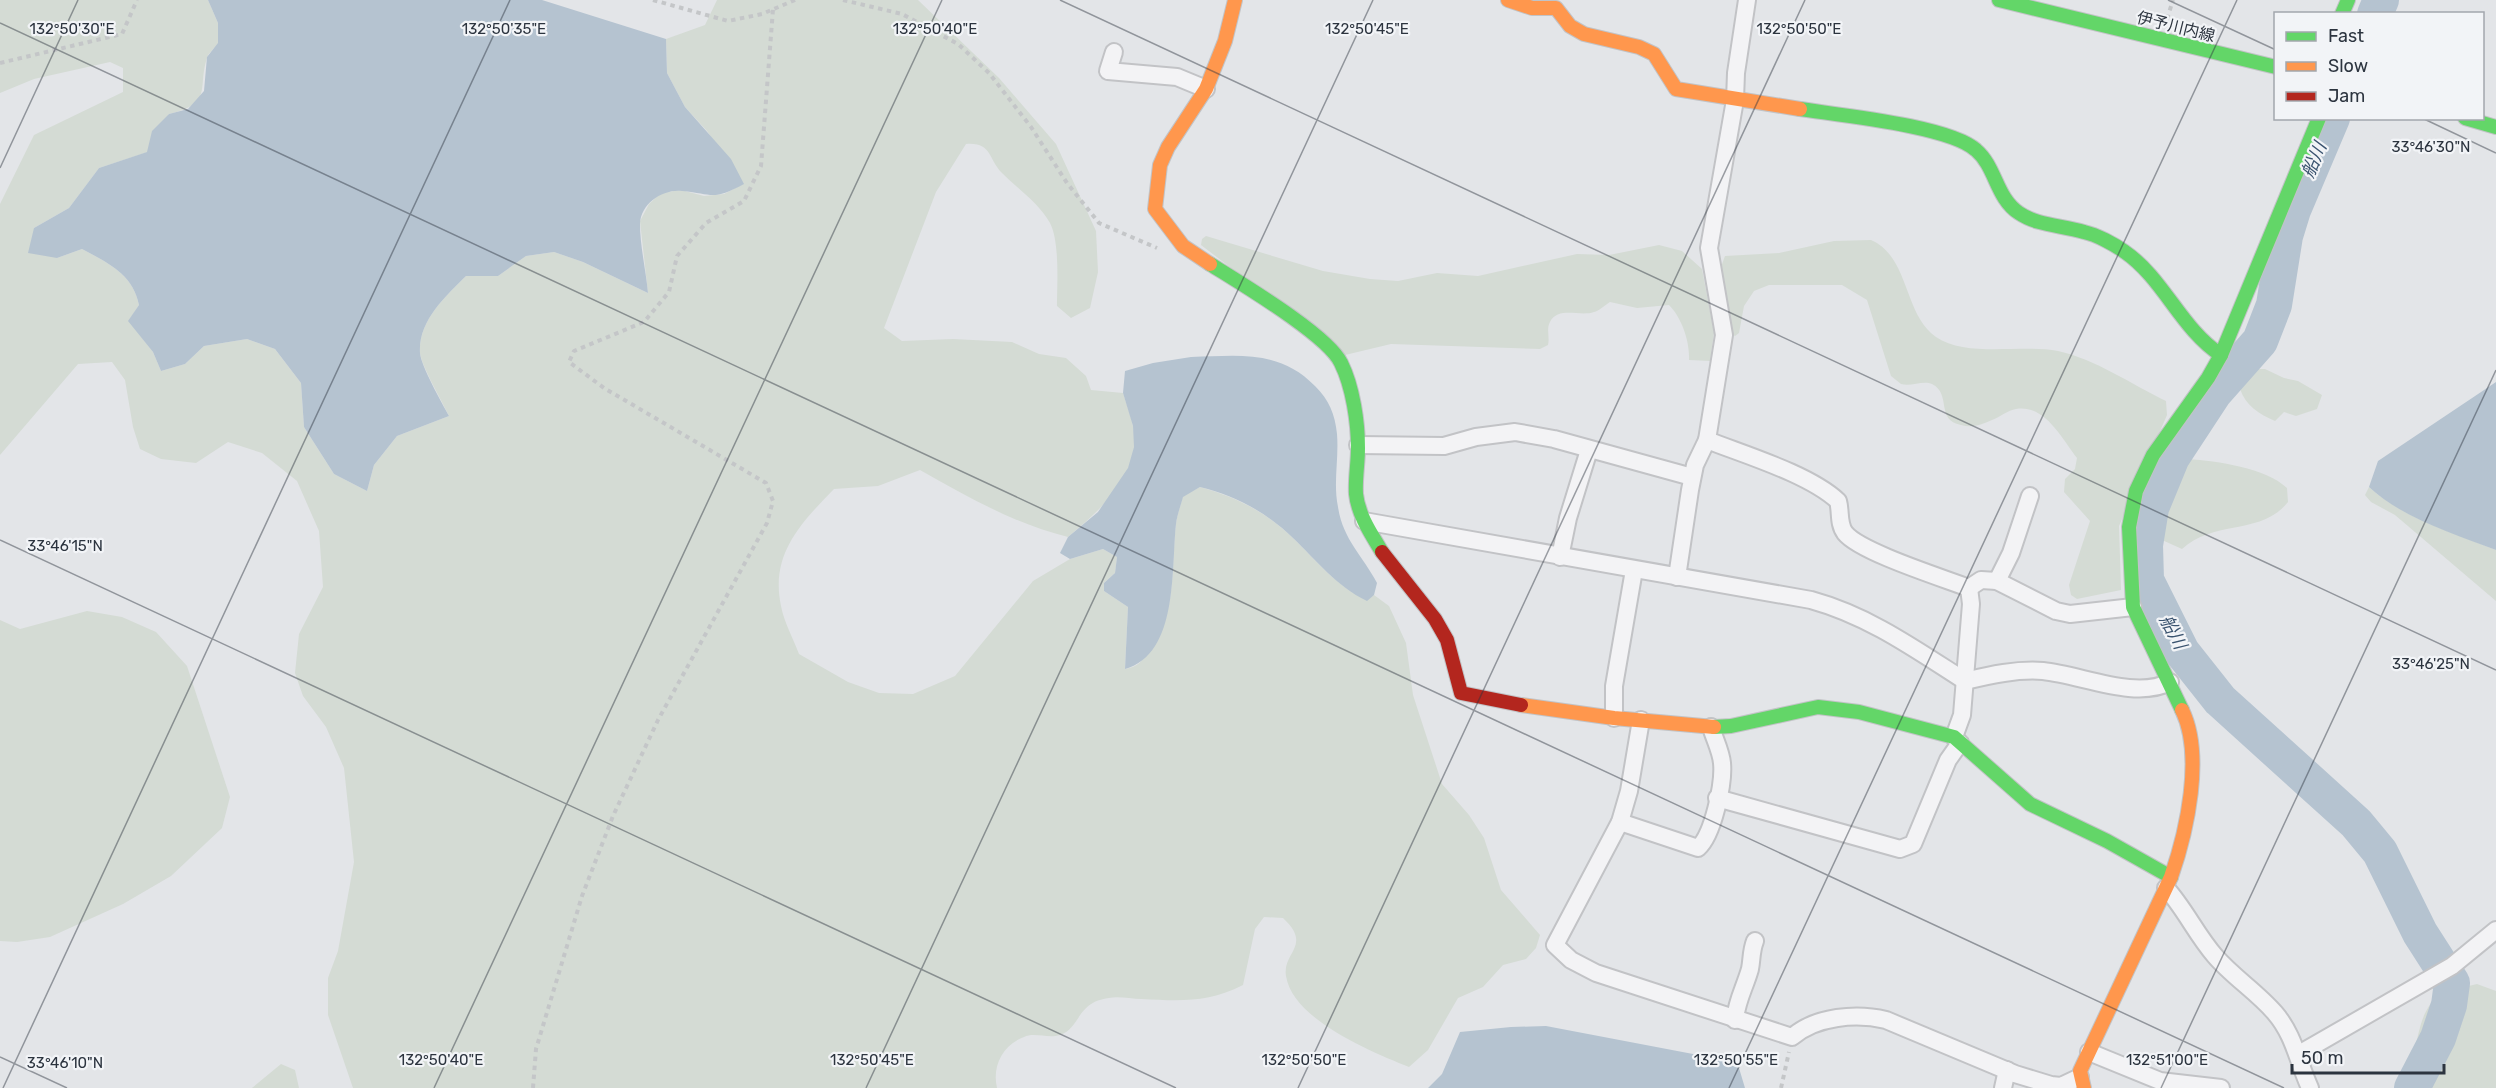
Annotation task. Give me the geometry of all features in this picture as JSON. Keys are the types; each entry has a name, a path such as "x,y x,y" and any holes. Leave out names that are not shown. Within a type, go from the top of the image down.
{"street":[{"path":"1236,0 1225,41 1206,89 1168,147 1160,165 1155,209 1183,246 1281,310 1324,343 1341,362 1352,400 1358,445 1356,495 1364,521 1388,562 1435,619 1448,640 1461,693 1520,705 1614,718 1711,727 1731,726 1818,707 1859,712 1957,740 2030,804 2108,841 2168,883 2196,933 2214,956 2238,981 2277,1015 2300,1054 2310,1088"},
{"path":"1508,0 1532,8 1556,8 1570,26 1584,34 1639,47 1654,54 1676,90 1941,132 1960,140 1984,158 2006,203 2037,222 2086,232 2126,252 2143,268 2204,344 2221,355"},
{"path":"1677,577 1692,477 1707,440 1724,335 1709,248 1735,100 1736,73 1747,0"},
{"name":"伊予川内線","path":"1999,0 2274,67"},
{"path":"1114,52 1108,71 1177,77 1206,89"},
{"path":"1641,720 1629,790 1620,822 1555,945 1571,960 1596,974 1735,1020 1792,1036 1802,1028 1815,1024 1857,1015 1871,1016 1895,1023 2007,1070 2061,1086 2082,1083 2089,1052 2168,883 2182,845 2190,800 2192,762 2188,723 2133,607 2129,527 2136,491 2153,455 2208,378 2221,355 2318,120"},
{"path":"2472,120 2496,127"},
{"path":"1358,445 1443,446 1476,436 1515,432 1554,439 1692,477"},
{"path":"1707,440 1778,468 1830,494 1838,501 1840,525 1845,533 1855,541 1969,588"},
{"path":"1560,556 1568,518 1589,450"},
{"path":"1997,581 2011,553 2031,495"},
{"path":"1364,521 1836,607 1876,624 1965,681 1993,674 2040,671 2137,689 2159,688 2170,682"},
{"path":"1614,718 1614,686 1634,570"},
{"path":"1969,588 1981,580 1997,581 2056,611 2070,614 2133,607"},
{"path":"1717,798 1900,849 1908,848 1913,844 1957,740 1965,681 1971,604 1969,588"},
{"path":"1620,822 1698,848 1705,842 1712,824 1722,763 1711,727"},
{"path":"2300,1054 2452,966 2496,930"},
{"path":"1735,1020 1736,1007 1749,972 1750,952 1755,941"},
{"path":"2089,1052 2160,1081 2221,1088"},
{"path":"2003,1088 2007,1070"}],"path":[{"path":"0,63 29,58 122,34 136,0"},
{"path":"653,0 728,21 762,14 795,0"},
{"path":"843,0 902,14 958,44 989,73 1031,127 1067,183 1099,223 1153,248 1183,246"},
{"path":"532,1088 536,1049 582,896 613,816 658,720 766,523 773,501 766,483 604,388 569,362 574,351 644,322 669,292 676,256 706,223 744,201 760,166 773,9"},
{"path":"1781,1088 1792,1036"}],"shaded area":[{"path":"0,0 208,0 218,23 218,44 208,56 198,100 183,110 169,114 148,152 99,168 69,208 34,228 57,258 82,249 110,265 125,277 136,294 139,305 129,321 153,352 161,371 185,364 204,346 247,339 275,349 301,383 304,427 334,474 367,491 374,465 397,436 449,416 421,359 421,341 423,330 434,310 466,276 498,276 526,256 554,252 583,262 648,293 640,221 649,204 661,193 681,190 704,196 724,194 743,184 707,131 685,107 667,73 666,39 705,25 717,0 918,0 999,78 1056,144 1096,231 1098,272 1090,308 1071,318 1057,306 1057,252 1050,223 1034,203 1002,173 985,149 974,144 966,144 936,192 884,328 902,341 953,339 1012,342 1039,354 1066,358 1086,376 1091,390 1123,393 1133,427 1134,448 1131,462 1118,487 1089,519 1068,537 1011,517 974,500 920,470 878,486 834,489 800,527 784,555 780,571 781,606 799,654 848,682 879,693 913,694 955,676 1033,581 1070,559 1103,549 1117,557 1115,573 1104,583 1104,591 1128,607 1125,669 1133,667 1150,650 1165,621 1171,590 1177,520 1183,496 1200,487 1226,496 1250,506 1272,520 1346,588 1367,600 1374,595 1389,606 1406,643 1413,695 1442,784 1469,815 1484,838 1501,890 1540,935 1536,948 1526,959 1503,965 1483,987 1458,998 1428,1050 1409,1067 1375,1053 1336,1032 1303,1007 1292,992 1286,976 1286,968 1296,936 1283,918 1264,917 1255,929 1243,985 1206,998 1168,1000 1117,997 1098,1000 1090,1004 1067,1032 1056,1036 1032,1035 1010,1045 1000,1058 996,1072 997,1088 353,1088 328,1015 328,978 338,951 354,862 344,768 326,727 303,696 295,673 299,634 323,587 319,531 297,481 262,453 228,442 196,463 161,459 140,449 133,427 125,380 112,362 78,364 0,455 0,204 34,135 123,92 123,68 110,62 34,79 0,93"},
{"path":"1206,236 1323,271 1398,281 1437,273 1478,276 1577,254 1609,255 1659,245 1682,251 1702,269 1714,333 1710,361 1689,360 1684,331 1674,310 1669,305 1637,308 1610,302 1594,312 1558,314 1548,327 1548,345 1540,349 1391,344 1345,355 1201,245 1202,239"},
{"path":"1871,240 1884,248 1893,259 1917,315 1936,337 1948,343 1978,349 2058,351 2099,366 2166,401 2167,415 2119,526 2121,590 2077,599 2071,595 2069,585 2090,521 2064,492 2065,479 2075,469 2077,458 2052,424 2036,412 2026,409 2013,410 1976,426 1965,426 1953,422 1948,418 1938,388 1925,383 1901,384 1891,376 1867,300 1842,285 1769,285 1754,291 1744,306 1739,333 1735,336 1730,333 1721,267 1725,256 1779,253 1834,241"},
{"path":"2257,369 2265,369 2284,378 2298,381 2322,395 2317,409 2296,416 2284,412 2275,421 2258,412 2249,405 2240,389"},
{"path":"2188,459 2227,464 2267,475 2287,488 2288,502 2277,513 2265,519 2209,534 2182,549 2162,540 2161,529 2164,508"},
{"path":"2369,487 2397,508 2413,516 2496,550 2496,601 2395,515 2371,502 2365,495"},
{"path":"87,611 122,617 156,632 187,666 230,797 222,828 171,876 123,904 50,937 17,942 0,941 0,620 20,629"},
{"path":"2477,984 2496,991 2496,1088 2395,1088 2410,1065 2420,1026 2431,1003 2444,992"},
{"path":"281,1064 295,1070 299,1088 252,1088"}],"water":[{"path":"208,0 542,0 666,39 667,73 685,107 731,159 744,184 725,193 713,195 682,191 668,192 649,204 641,216 640,224 648,293 583,262 554,252 526,256 498,276 466,276 434,310 423,330 421,341 421,359 449,416 397,436 374,465 367,491 334,474 304,427 301,383 275,349 247,339 204,346 185,364 161,371 153,352 128,321 139,305 136,294 125,277 101,259 82,249 57,258 28,253 34,228 69,208 99,168 147,152 152,131 169,114 188,109 204,91 207,57 218,43 218,23"},
{"path":"1241,356 1272,360 1301,374 1320,391 1333,414 1336,427 1336,489 1341,519 1349,538 1377,583 1374,595 1367,601 1336,581 1272,520 1238,500 1200,487 1183,497 1178,514 1172,585 1164,628 1155,646 1142,660 1125,669 1128,607 1104,591 1104,583 1115,573 1117,557 1103,549 1070,559 1060,553 1068,537 1098,512 1128,468 1134,447 1133,426 1123,393 1125,371 1153,363 1191,357"},
{"path":"2496,382 2496,550 2413,516 2397,508 2369,487 2378,461"},
{"path":"1546,1026 1714,1058 1739,1068 1745,1088 1428,1088 1442,1074 1460,1032"}],"waterway":[{"name":"船川","path":"2376,12 2381,0"},
{"name":"船川","path":"2331,120 2293,210 2285,236 2274,305 2260,341 2214,393 2172,457 2151,508 2145,545 2146,580 2182,652 2220,700 2356,823 2380,852 2420,933 2452,983 2449,1005 2438,1038 2412,1088"}],"traffic: fast":[{"path":"1999,0 2274,67"},
{"path":"2343,12 2348,0"},
{"path":"1800,109 1919,128 1963,142 1983,157 2011,207 2026,217 2042,223 2094,235 2125,252 2151,276 2195,332 2221,355"},
{"path":"2182,710 2133,607 2129,527 2136,491 2153,455 2208,378 2221,355 2318,120"},
{"path":"2472,120 2496,127"},
{"path":"1210,264 1302,324 1333,351 1341,363 1349,383 1356,416 1357,502 1382,552"},
{"path":"1714,727 1731,726 1818,707 1859,712 1954,737 2030,804 2107,841 2171,877"}],"traffic: slow":[{"path":"1210,264 1183,246 1155,209 1160,165 1168,147 1206,89 1225,41 1235,0"},
{"path":"1508,0 1532,8 1556,8 1570,26 1584,34 1639,47 1654,54 1676,89 1800,109"},
{"path":"1521,705 1614,718 1714,727"},
{"path":"2084,1088 2080,1071 2171,877 2183,838 2191,793 2192,749 2182,710"}],"traffic: jam":[{"path":"1382,552 1435,619 1447,640 1461,693 1521,705"}]}
